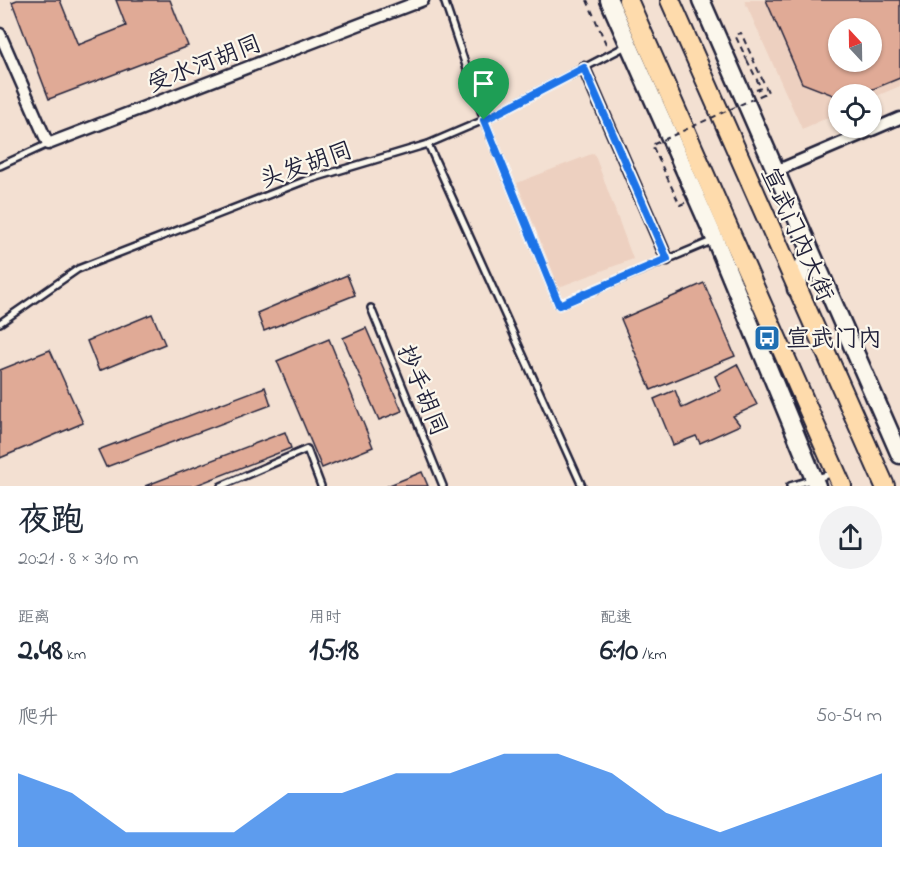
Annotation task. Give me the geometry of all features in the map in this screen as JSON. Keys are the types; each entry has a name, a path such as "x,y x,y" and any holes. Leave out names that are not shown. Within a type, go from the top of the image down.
{"main road":[{"path":"628,0 839,480"},
{"name":"宣武门内大街","path":"669,0 885,486"}],"street":[{"name":"受水河胡同","path":"48,144 423,0"},
{"path":"609,0 716,239 815,482"},
{"path":"701,0 900,455"},
{"path":"0,34 48,144"},
{"path":"584,68 667,259"},
{"path":"776,171 900,118"},
{"path":"796,289 809,248"}],"lane":[{"path":"444,0 484,120 559,305 716,239"},
{"name":"头发胡同","path":"1,320 78,269 304,181 428,144 484,120 628,44"},
{"name":"受水河胡同","path":"0,166 48,144"},
{"path":"428,144 582,486"},
{"name":"抄手胡同","path":"371,308 443,486"},
{"path":"221,486 307,449 321,486"},
{"path":"790,486 839,480"}],"path":[{"path":"587,0 607,44"},
{"path":"664,148 689,201 680,206 652,145 768,92 741,33 735,35 761,88 756,90"}],"shaded area":[{"path":"744,0 900,0 900,86 882,94 882,84 828,84 828,117 802,129"},
{"path":"594,153 633,259 559,287 517,183"}],"building":[{"path":"60,0 78,45 126,26 116,0 170,0 188,46 49,99 12,2"},
{"path":"766,0 900,0 900,78 882,85 828,84 828,93 802,83"},
{"path":"347,275 355,295 264,331 257,313"},
{"path":"704,283 735,356 651,390 621,319"},
{"path":"152,314 165,344 99,371 87,341"},
{"path":"366,328 402,411 379,420 343,338"},
{"path":"329,339 373,447 322,468 277,361"},
{"path":"50,350 83,423 0,458 0,370"},
{"path":"737,364 757,405 733,416 740,425 700,443 696,436 673,445 654,399 675,390 682,408 687,406 721,390 715,376"},
{"path":"265,387 271,405 106,467 98,450"},
{"path":"285,432 291,448 194,486 145,486"},
{"path":"422,472 428,486 387,486"}],"place":[{"name":"宣武门内","path":"767,338"}],"route":[{"path":"584,68 667,259 559,305 484,120 584,68"}]}
